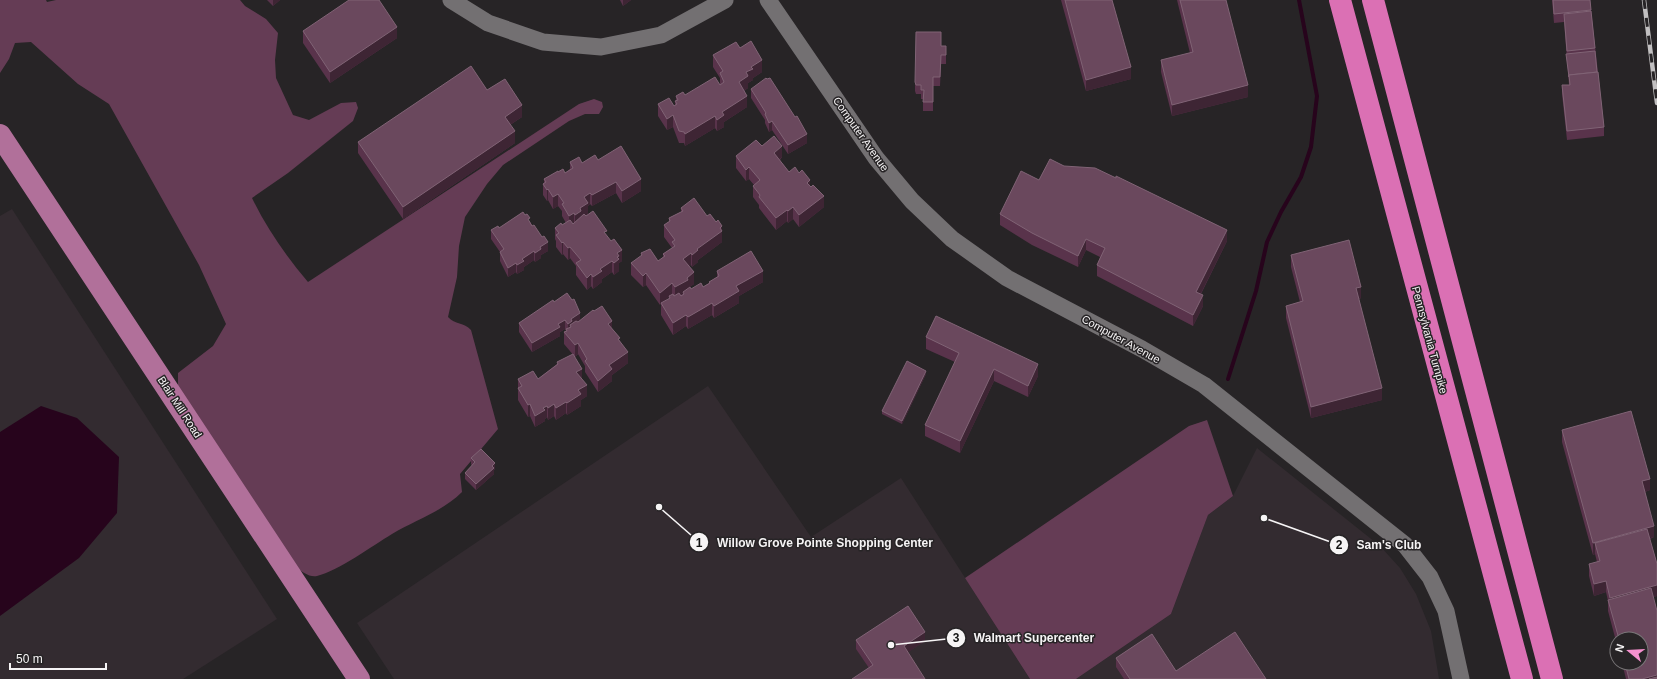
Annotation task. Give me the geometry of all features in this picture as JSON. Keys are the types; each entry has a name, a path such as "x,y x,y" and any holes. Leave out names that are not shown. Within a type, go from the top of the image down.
{"highway":[{"name":"Pennsylvania Turnpike","path":"1340,0 1522,679"},
{"path":"1373,0 1552,679"}],"main road":[{"name":"Blair Mill Road","path":"0,136 359,679"}],"street":[{"path":"451,0 488,23 543,42 601,47 661,35 725,0"},
{"name":"Computer Avenue","path":"768,0 876,158 912,202 952,238 1007,278 1142,349 1204,385 1406,545 1430,577 1446,612 1461,679"}],"shaded area":[{"path":"0,0 46,0 47,2 56,0 240,0 245,6 266,19 278,33 275,60 276,78 293,115 309,120 341,103 356,102 358,108 353,121 288,173 252,198 277,242 308,282 579,104 594,99 602,102 603,107 599,114 585,114 569,121 503,165 487,184 465,217 459,246 457,277 448,317 471,330 498,429 460,474 462,492 446,505 392,534 335,569 317,576 311,576 295,567 178,388 178,373 213,346 226,324 199,265 109,104 78,84 31,42 15,43 9,59 0,73"},
{"path":"12,209 277,619 183,679 0,679 0,216"},
{"path":"708,386 811,537 901,478 1030,679 394,679 357,623"},
{"path":"41,406 77,418 119,457 117,513 79,558 0,616 0,432"},
{"path":"1207,420 1233,496 1208,515 1171,614 1076,679 1030,679 965,578 1189,426"},
{"path":"1257,448 1380,546 1400,568 1416,594 1431,631 1439,679 1076,679 1171,614 1208,515 1233,496"}],"building":[{"path":"349,0 379,0 397,27 330,72 303,31"},
{"path":"1065,0 1112,0 1131,67 1086,80"},
{"path":"1180,0 1226,0 1248,85 1172,105 1161,60 1193,52"},
{"path":"1553,0 1590,0 1591,10 1554,14"},
{"path":"1591,11 1595,48 1567,51 1564,14"},
{"path":"916,32 941,32 941,46 946,46 946,55 941,55 940,77 933,77 933,102 923,102 924,90 921,90 921,85 916,85 915,82"},
{"path":"751,41 762,60 751,67 753,69 746,72 748,76 739,82 747,96 722,112 724,115 717,120 715,116 685,134 684,132 679,131 673,115 667,119 658,104 669,98 674,106 677,104 675,101 678,100 676,96 683,92 685,95 715,77 720,85 724,82 720,73 723,71 713,55 736,42 740,48"},
{"path":"1595,51 1597,72 1569,75 1569,77 1566,54"},
{"path":"471,66 487,90 505,79 522,105 505,117 515,131 403,207 358,142"},
{"path":"1598,72 1604,127 1567,131 1562,85 1570,85 1569,75"},
{"path":"766,78 770,78 795,117 797,116 807,134 788,145 772,121 769,123 765,114 766,113 751,89"},
{"path":"774,136 782,146 774,153 789,172 795,167 799,173 802,170 810,180 807,183 811,187 813,185 824,196 799,215 793,207 776,218 759,197 760,195 753,186 760,180 749,167 746,170 736,156 756,140 762,146"},
{"path":"621,146 641,179 622,191 616,182 592,195 590,193 584,197 588,203 580,208 581,211 575,215 574,213 569,216 562,204 564,203 558,194 553,197 548,189 547,190 543,184 546,182 544,179 563,169 565,173 573,168 570,162 579,157 582,163 595,155 598,160"},
{"path":"1050,159 1064,166 1095,168 1116,178 1116,176 1227,230 1196,292 1203,295 1193,315 1097,265 1105,248 1086,239 1078,256 1032,233 1000,214 1021,171 1039,180"},
{"path":"694,198 707,216 710,214 716,222 718,220 722,226 720,228 722,231 697,249 698,250 692,255 691,253 683,259 694,272 687,278 688,280 675,287 672,283 660,293 646,273 643,276 631,263 642,255 641,253 650,249 658,261 665,256 663,254 675,246 672,242 675,240 664,225 670,221 669,218 683,211 681,208"},
{"path":"593,211 607,231 604,232 611,241 614,239 622,250 617,253 619,256 617,257 619,259 614,263 612,261 600,269 602,271 593,277 591,274 587,278 576,263 581,260 570,247 568,248 563,242 562,243 556,235 559,233 555,228 561,223 562,225 570,220 573,224 584,214 586,216"},
{"path":"523,212 530,218 528,219 532,226 534,225 542,237 544,236 548,242 540,247 541,249 535,253 534,251 522,259 524,261 517,265 516,263 508,268 500,252 504,249 491,230 498,226 499,228"},
{"path":"1349,240 1361,287 1356,288 1382,388 1311,407 1286,306 1303,301 1291,255"},
{"path":"751,251 763,271 736,286 739,291 714,306 712,303 688,317 686,315 673,323 661,303 670,298 669,296 673,294 674,296 679,293 681,296 684,294 683,292 690,287 691,289 701,283 703,287 710,283 709,282 719,276 717,271"},
{"path":"567,293 572,300 574,299 580,313 571,319 572,321 568,324 565,320 558,324 560,327 532,343 519,323 553,300 554,302"},
{"path":"602,306 612,321 608,324 620,338 618,339 628,352 609,365 612,369 598,381 585,361 587,359 578,343 575,345 564,332 567,331 566,329 571,327 570,325 576,321 578,322 593,310 594,311"},
{"path":"936,316 1038,364 1028,386 994,369 960,441 925,425 959,353 926,337"},
{"path":"573,354 582,369 576,372 587,385 578,390 581,394 567,403 566,402 556,408 554,404 548,408 547,406 543,408 545,410 535,416 530,404 528,405 518,388 522,386 518,379 533,371 538,379 558,364 557,362"},
{"path":"907,361 926,371 902,421 882,411"},
{"path":"1631,411 1650,479 1642,481 1654,526 1593,543 1562,430"},
{"path":"481,449 495,463 492,466 494,468 476,484 465,473 475,462 471,458"},
{"path":"1647,529 1657,564 1657,585 1610,598 1606,581 1594,584 1589,564 1600,561 1595,543"},
{"path":"1651,588 1657,611 1657,675 1642,679 1629,679 1627,671 1649,671 1649,631 1617,631 1608,600"},
{"path":"908,606 925,632 904,646 925,679 852,679 873,665 856,640"},
{"path":"1235,632 1266,679 1130,679 1116,658 1152,634 1176,671"}],"waterway":[{"path":"1228,379 1256,291 1267,242 1281,212 1301,177 1311,147 1317,96 1299,0"}],"railway":[{"path":"1644,0 1657,103"}],"place":[{"name":"Willow Grove Pointe Shopping Center","path":"659,507"},
{"name":"Sam's Club","path":"1264,518"},
{"name":"Walmart Supercenter","path":"891,645"}]}
